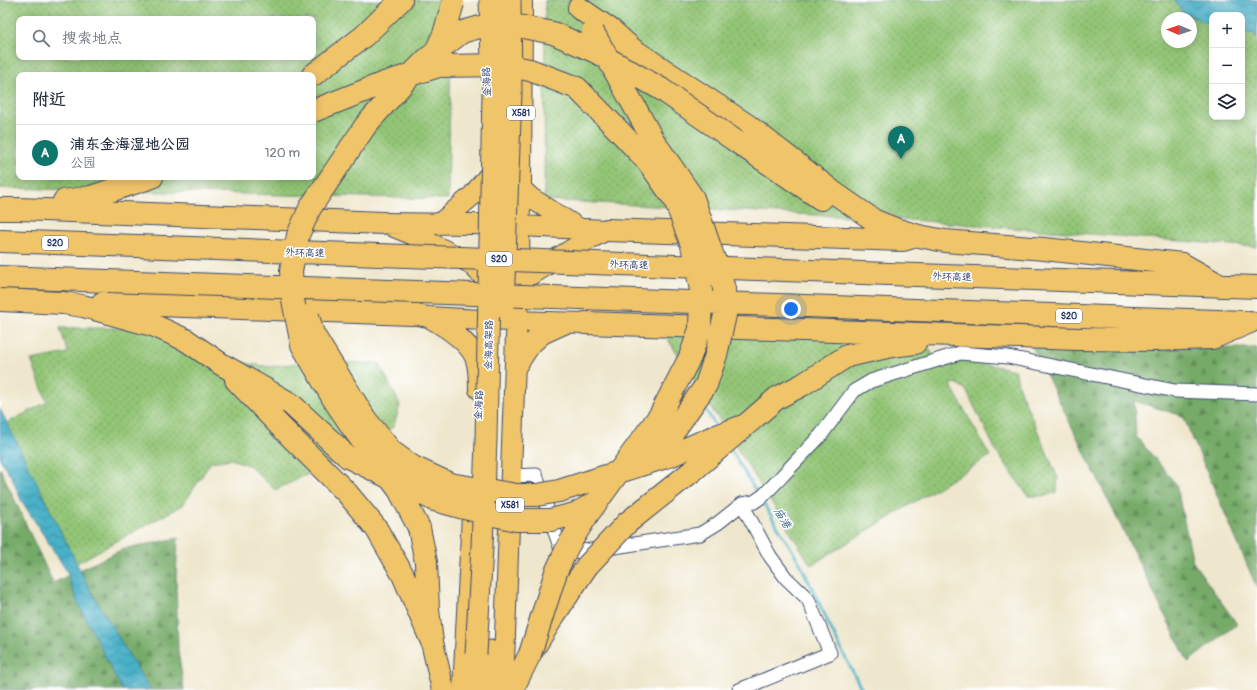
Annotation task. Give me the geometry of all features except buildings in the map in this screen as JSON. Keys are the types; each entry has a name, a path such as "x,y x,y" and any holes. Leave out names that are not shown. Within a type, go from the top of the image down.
{"highway":[{"path":"316,73 364,36 401,0"},
{"path":"454,0 444,34 432,60 405,94 324,209 312,237 305,267 306,309 313,334 366,420 392,452 413,467 450,484 517,495 537,495 559,491 590,482 672,454 743,426"},
{"name":"金海高架路","path":"473,690 482,547 486,424 493,93 490,0"},
{"name":"金海高架路","path":"488,690 511,93 510,0"},
{"path":"577,4 742,134 807,190 852,216 875,221 919,236 945,241 1044,249 1182,264 1221,286"},
{"path":"0,300 49,302 83,306 155,326 186,340 221,364 291,404 348,457 434,500 516,520 551,520 575,514 626,487 671,435 706,385 716,355 725,316 724,288 693,198 653,140 577,4"},
{"path":"443,690 432,642 428,610 426,562 419,528 399,490 357,434 334,400 302,345 293,300 291,271 298,235 310,208 366,124 427,59 462,32 498,22 554,33 596,52 742,134"},
{"path":"316,111 384,83 439,66 504,65 530,70 577,88 648,162 675,200 692,245 701,290 700,329 690,357 660,415 588,514 568,546 556,572 530,654"},
{"path":"9,209 37,203 60,202 91,197 140,180"},
{"path":"9,209 383,223"},
{"path":"607,230 903,240 919,236"},
{"name":"外环高速","path":"0,241 1257,287"},
{"name":"S20","path":"0,277 1254,322"},
{"path":"83,306 100,303 420,316"},
{"path":"576,323 1117,340 1212,338 1254,322"},
{"path":"512,690 530,654 587,566 627,523 696,468 777,398 802,385 847,356 892,346 974,335"},
{"path":"221,364 347,494 376,528 403,575 432,642"}],"main road":[{"name":"金海路","path":"463,690 482,333 485,233 489,212 490,174 483,0"},
{"name":"X581","path":"502,690 517,316 520,280 519,236 521,189 522,0"},
{"path":"439,224 473,195 490,174"},
{"path":"521,189 531,198 580,229"},
{"path":"383,223 439,224 485,233 519,236 580,229 607,230"},
{"path":"383,223 414,235 470,263 483,276 501,288 517,316"},
{"path":"482,315 501,288 534,273 582,243 607,230"},
{"path":"485,233 502,264 531,289 576,323"},
{"path":"420,316 439,298 470,287 483,276 502,264 519,236"},
{"path":"420,316 517,316 576,323"},
{"path":"420,316 438,323 461,338 475,357 478,369 479,389"},
{"path":"515,368 531,344 542,334 576,323"}],"street":[{"path":"511,476 536,475 562,553 601,549 700,534 754,500 821,435 854,391 871,380 960,353 1008,358 1175,390 1257,394"},
{"path":"739,690 830,653 808,599 786,578 770,556 754,500"}],"green space":[{"path":"0,0 452,0 448,199 0,188"},
{"path":"545,0 1257,0 1257,247 923,221 544,200"},
{"path":"60,328 179,328 188,354 270,367 302,362 379,363 400,405 394,426 370,445 275,490 250,466 231,459 211,462 183,505 75,564 5,424 47,402 31,360 68,353"},
{"path":"662,330 924,340 940,367 966,360 1015,370 1019,388 1058,478 1057,492 1045,496 1028,496 996,451 966,390 956,383 950,384 990,456 811,565"},
{"path":"1031,344 1103,348 1257,348 1257,588 1183,416 1134,401 1136,436 1176,484 1193,562 1237,624 1188,662"},
{"path":"0,468 53,583 123,549 178,538 176,578 178,650 184,690 0,690"}],"water":[{"path":"1174,0 1257,0 1257,40 1254,33 1245,33 1245,12 1209,12 1209,24 1197,19 1197,12 1182,12"},
{"path":"0,409 89,588 150,690 122,690 77,601 66,570 21,500 12,478 0,459"}],"waterway":[{"name":"庙港","path":"702,404 717,428"},
{"name":"庙港","path":"730,448 758,495"},
{"name":"庙港","path":"762,501 800,563 862,690"}],"place":[{"name":"浦东金海湿地公园","path":"901,159"}]}
